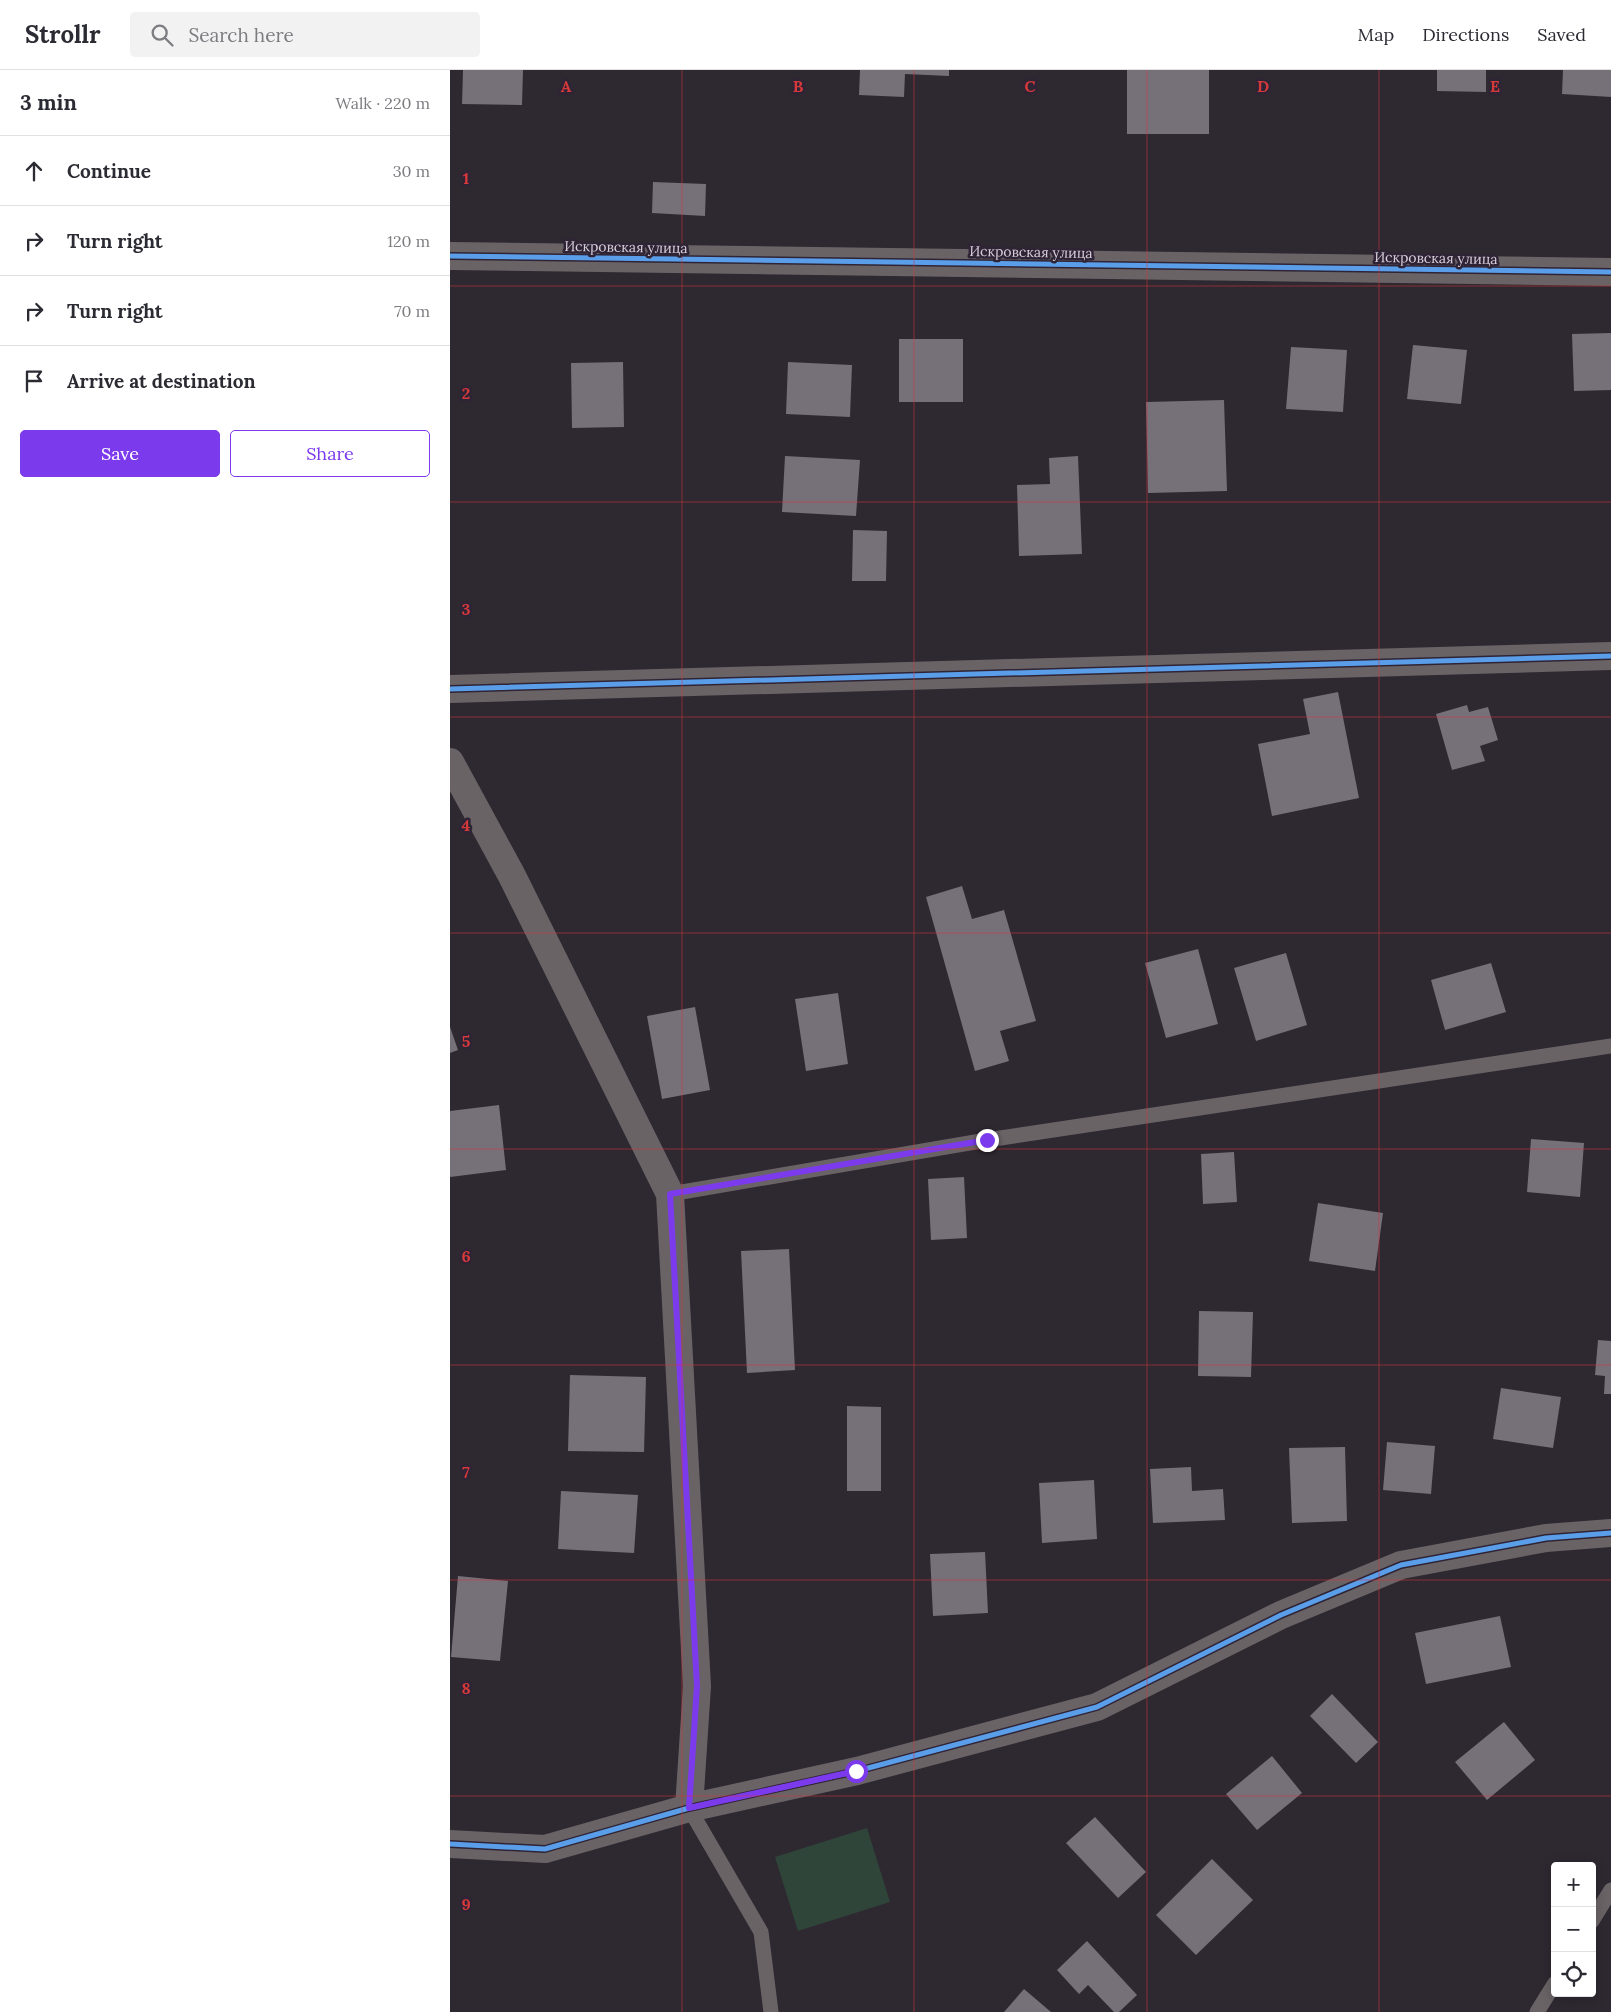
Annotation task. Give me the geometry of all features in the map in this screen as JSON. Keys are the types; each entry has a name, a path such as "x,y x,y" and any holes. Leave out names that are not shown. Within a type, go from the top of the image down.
{"street":[{"name":"Искровская улица","path":"450,256 1611,272"},
{"path":"450,689 1611,656"},
{"path":"450,762 512,876 670,1194 697,1686 689,1808"},
{"path":"450,1844 545,1848 689,1808 856,1771 1097,1707 1281,1615 1401,1565 1546,1538 1611,1533"}],"lane":[{"path":"670,1194 987,1140 1611,1046"},
{"path":"689,1808 761,1932 771,2012"},
{"path":"1596,1914 1611,1890"},
{"path":"1538,2012 1551,1990"}],"green space":[{"path":"867,1828 890,1902 798,1931 775,1857"}],"building":[{"path":"463,70 523,70 522,105 462,104"},
{"path":"860,70 949,70 949,76 905,74 904,97 859,95"},
{"path":"1127,70 1209,70 1209,134 1127,134"},
{"path":"1437,70 1486,70 1486,92 1437,91"},
{"path":"1563,70 1611,70 1611,97 1562,94"},
{"path":"653,182 706,184 705,216 652,213"},
{"path":"1611,333 1611,390 1574,391 1572,334"},
{"path":"899,339 963,339 963,402 899,402"},
{"path":"1413,345 1467,350 1461,404 1407,399"},
{"path":"1291,347 1347,350 1343,412 1286,409"},
{"path":"623,362 624,427 572,428 571,363"},
{"path":"788,362 852,365 850,417 786,414"},
{"path":"1224,400 1227,491 1148,493 1146,402"},
{"path":"785,456 860,460 856,516 782,512"},
{"path":"1078,456 1082,554 1019,556 1017,485 1050,484 1049,458"},
{"path":"853,530 887,531 886,581 852,581"},
{"path":"1338,692 1359,798 1272,816 1258,744 1310,734 1303,699"},
{"path":"1467,705 1469,712 1488,707 1498,740 1480,746 1485,761 1452,770 1436,714"},
{"path":"962,886 972,919 1004,910 1036,1021 1000,1031 1009,1061 975,1071 926,897"},
{"path":"1198,949 1218,1024 1166,1038 1145,963"},
{"path":"1286,953 1307,1025 1256,1041 1234,968"},
{"path":"1491,963 1506,1012 1445,1030 1431,980"},
{"path":"838,993 848,1064 806,1071 795,999"},
{"path":"695,1007 710,1090 662,1099 647,1016"},
{"path":"450,1027 458,1050 450,1053"},
{"path":"499,1105 506,1170 450,1177 450,1111"},
{"path":"1531,1139 1584,1143 1580,1197 1527,1192"},
{"path":"1234,1152 1237,1202 1203,1204 1201,1154"},
{"path":"964,1177 967,1238 931,1240 928,1179"},
{"path":"1318,1203 1383,1213 1375,1271 1309,1261"},
{"path":"789,1249 795,1370 747,1373 741,1251"},
{"path":"1199,1311 1253,1312 1251,1377 1198,1376"},
{"path":"1598,1340 1611,1341 1611,1394 1604,1394 1605,1376 1595,1375"},
{"path":"570,1375 646,1377 644,1452 568,1451"},
{"path":"1501,1388 1561,1397 1553,1448 1493,1439"},
{"path":"847,1406 881,1407 881,1491 847,1491"},
{"path":"1387,1442 1435,1446 1431,1494 1383,1490"},
{"path":"1345,1447 1347,1521 1292,1523 1289,1448"},
{"path":"1191,1467 1192,1491 1223,1489 1225,1520 1153,1523 1150,1469"},
{"path":"1094,1480 1097,1539 1042,1543 1039,1483"},
{"path":"561,1491 638,1495 634,1553 558,1549"},
{"path":"985,1552 988,1613 933,1616 930,1554"},
{"path":"458,1576 508,1581 500,1661 451,1657"},
{"path":"1500,1616 1511,1667 1426,1684 1415,1633"},
{"path":"1332,1694 1378,1742 1356,1763 1310,1716"},
{"path":"1504,1722 1535,1760 1487,1800 1455,1762"},
{"path":"1272,1756 1302,1793 1257,1830 1226,1794"},
{"path":"1095,1817 1146,1872 1118,1898 1066,1843"},
{"path":"1212,1859 1253,1900 1196,1955 1156,1915"},
{"path":"1087,1941 1137,1995 1119,2012 1114,2012 1088,1985 1079,1994 1057,1970"},
{"path":"1024,1989 1051,2012 1004,2012"}],"cycle path":[{"path":"450,256 1611,272"},
{"path":"450,689 1611,656"},
{"path":"450,1844 545,1849 689,1808 857,1771 1097,1707 1281,1615 1401,1565 1546,1538 1611,1533"}],"route":[{"path":"856,1771 689,1808 697,1686 670,1194 987,1140"}]}
